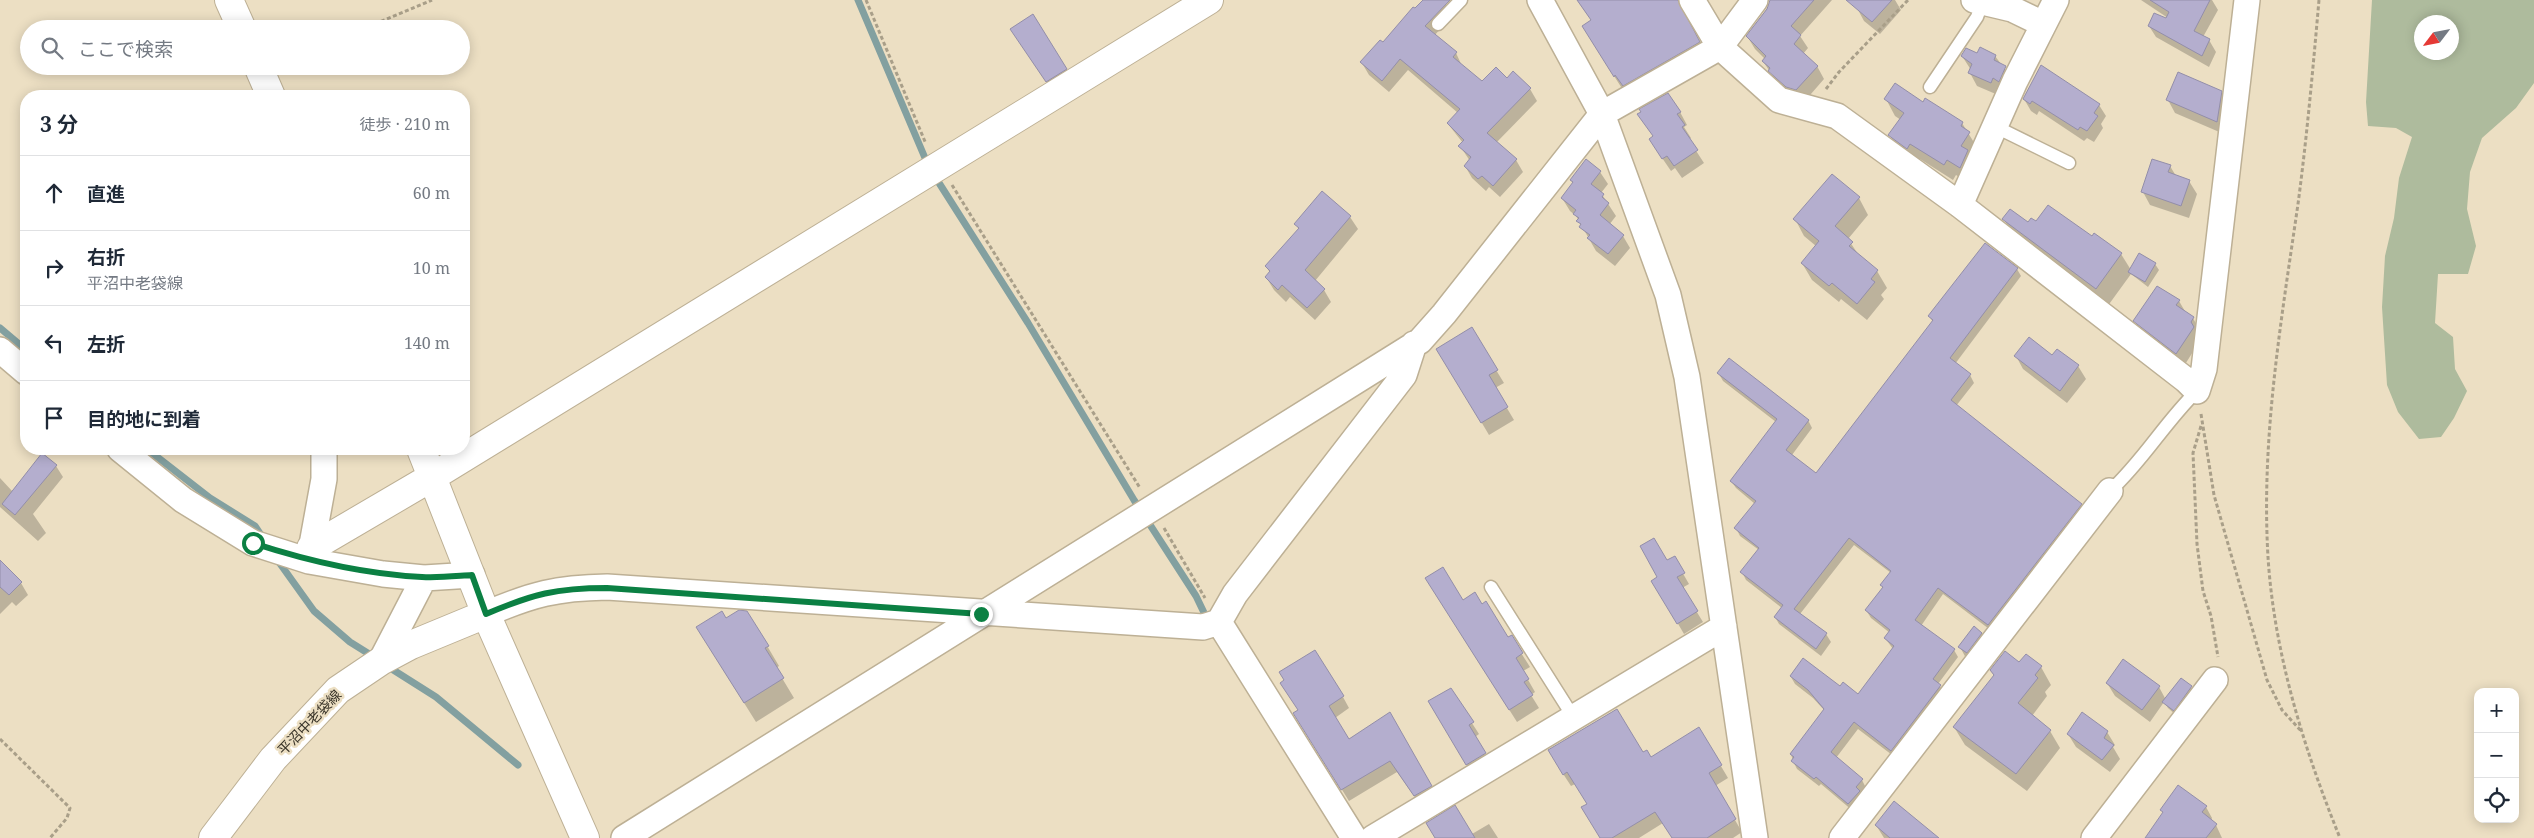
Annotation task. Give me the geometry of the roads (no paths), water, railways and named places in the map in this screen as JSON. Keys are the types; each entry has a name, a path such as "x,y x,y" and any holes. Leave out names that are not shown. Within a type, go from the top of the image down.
{"street":[{"path":"229,0 238,20"},
{"path":"470,454 1209,0"},
{"path":"1540,0 1602,114 1662,278 1678,334 1687,377 1755,838"},
{"path":"1692,0 1720,47 1779,100 1837,116 1960,205 2186,380 2197,391 2204,369 2246,0"},
{"path":"624,838 1414,344 1444,314 1602,114 1720,47 1755,0"},
{"path":"1979,0 2012,9 2043,24"},
{"path":"1960,205 1994,126 2056,0"},
{"path":"262,75 268,90"},
{"path":"486,614 527,596 566,588 607,588 1202,627 1219,622 1235,594 1404,375 1414,344"},
{"path":"0,350 20,367"},
{"path":"127,455 183,500 253,543 310,555 383,574 424,578 472,575"},
{"path":"310,555 324,479 324,455"},
{"path":"423,455 486,614 585,838"},
{"path":"310,555 468,455"},
{"path":"1842,838 2110,491"},
{"path":"380,661 424,578"},
{"name":"平沼中老袋線","path":"214,838 273,759 338,690 380,661 411,645 486,614"},
{"path":"1219,622 1354,838"},
{"path":"1373,838 1724,628"},
{"path":"2094,838 2215,680"}],"lane":[{"path":"1438,24 1461,0"},
{"path":"1930,87 1977,17 1979,0"},
{"path":"1994,126 2069,163"},
{"path":"2110,491 2132,470 2178,409 2197,391"},
{"path":"1491,587 1574,718"}],"waterway":[{"path":"858,0 928,165"},
{"path":"934,175 1028,323 1134,500 1196,596 1208,621"},
{"path":"0,328 20,345"},
{"path":"155,455 210,498 255,526 263,538"},
{"path":"276,558 314,611 350,642 374,657"},
{"path":"387,666 436,697 518,765"}]}
